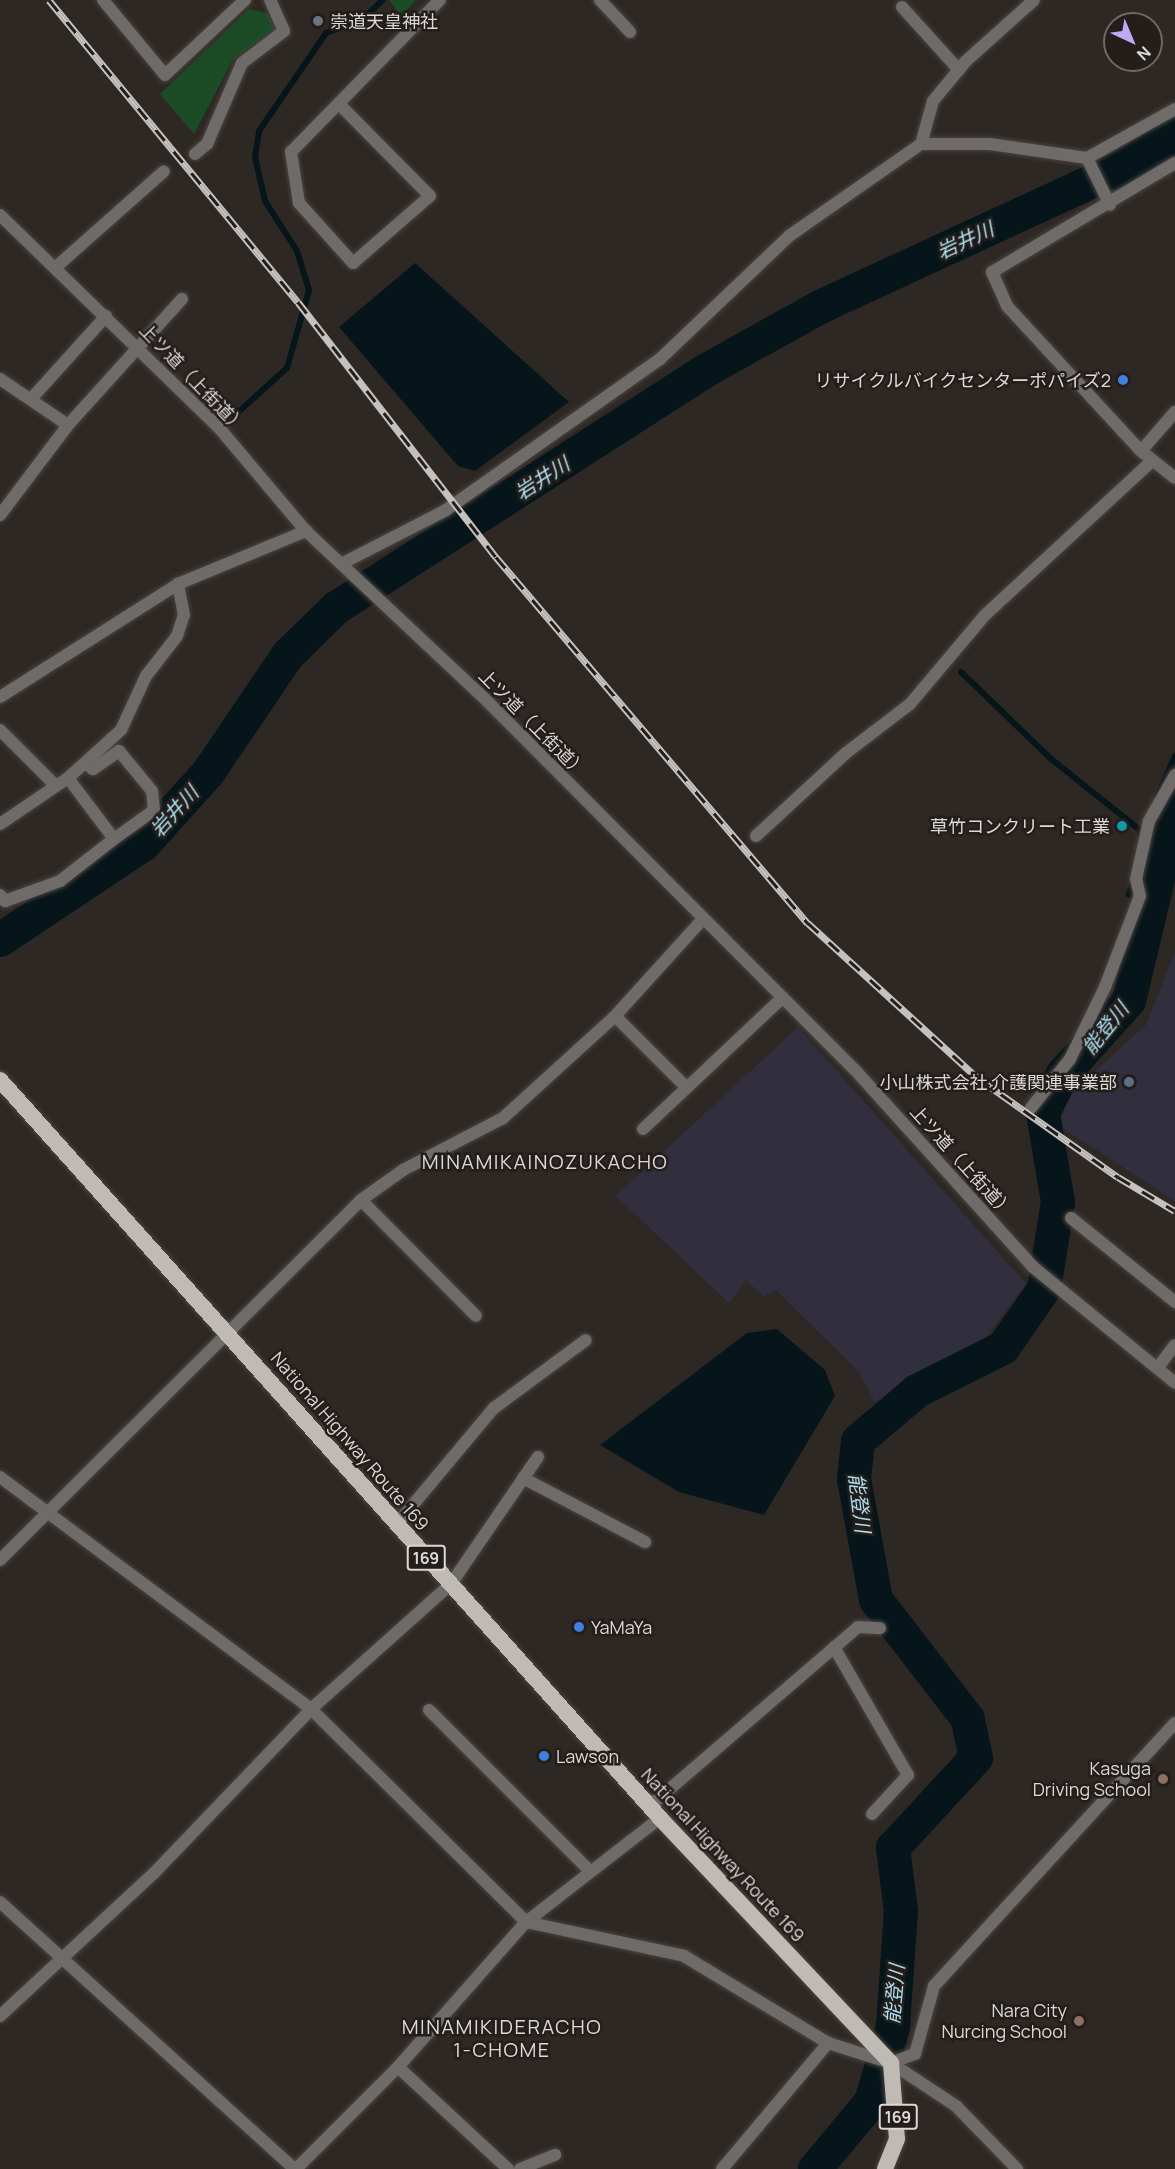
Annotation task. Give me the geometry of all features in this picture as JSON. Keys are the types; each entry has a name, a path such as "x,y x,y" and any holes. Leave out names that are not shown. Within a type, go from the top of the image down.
{"highway":[{"name":"National Highway Route 169","path":"0,1080 227,1330 396,1525 655,1812 891,2063"},
{"name":"169","path":"885,2169 898,2128 891,2063"}],"street":[{"path":"104,0 165,75 245,0"},
{"path":"195,154 207,144 242,63 284,31 270,0"},
{"path":"339,104 430,196 353,263 299,203 291,152 440,0"},
{"path":"921,144 933,101 959,70 1034,0"},
{"path":"603,1 630,32"},
{"path":"902,7 959,70"},
{"path":"341,564 446,510 660,359 789,236 921,144 990,144 1088,162 1175,109"},
{"path":"1088,162 1108,202"},
{"path":"1175,163 992,272 1007,306 1141,451 1175,478"},
{"path":"56,267 164,171"},
{"name":"上ツ道（上街道）","path":"0,215 138,345 220,429 306,531 485,699 783,997 1036,1269 1058,1289 1159,1366 1175,1383"},
{"path":"0,515 68,424 182,299"},
{"path":"31,399 106,316"},
{"path":"0,379 68,424"},
{"path":"1141,451 1175,412"},
{"path":"756,837 846,753 910,704 985,615 1152,461"},
{"path":"0,697 178,584 306,531"},
{"path":"0,824 68,778 121,730 146,676 177,636 184,615 178,584"},
{"path":"0,730 56,786"},
{"path":"2,900 60,881 154,810 152,791 119,751 93,769 86,764"},
{"path":"1031,1108 1070,1059 1105,987 1140,896 1136,879 1149,821 1175,775"},
{"path":"68,778 114,839"},
{"path":"0,1560 227,1330 361,1200 403,1170 503,1118 615,1016 703,919"},
{"path":"644,1129 783,997"},
{"path":"615,1016 686,1087"},
{"path":"361,1200 476,1316"},
{"path":"1071,1218 1175,1302"},
{"path":"396,1525 494,1408 586,1340"},
{"path":"1159,1366 1175,1345"},
{"path":"0,2016 154,1873 311,1709 451,1584 538,1457"},
{"path":"0,1477 311,1709 526,1922 684,1956 828,2043 891,2063 956,2106 1017,2169"},
{"path":"523,1478 645,1542"},
{"path":"0,1902 295,2169 398,2067 526,1922 590,1871 858,1627 880,1628"},
{"path":"834,1647 908,1775 872,1814"},
{"path":"429,1710 590,1871"},
{"path":"891,2063 915,2054 934,1986 1175,1723"},
{"path":"722,2169 828,2043"},
{"path":"398,2067 508,2169"},
{"path":"520,2169 555,2155"}],"shaded area":[{"path":"415,263 569,402 475,471 458,466 339,327"},
{"name":"小山株式会社 介護関連事業部","path":"1175,952 1175,1201 1064,1129 1061,1121 1068,1095 1146,1025"},
{"path":"798,1027 1026,1284 974,1353 875,1402 859,1372 776,1290 764,1297 746,1280 729,1303 616,1196"},
{"path":"777,1329 825,1370 835,1396 764,1515 679,1492 600,1445 747,1333"}],"green space":[{"path":"389,0 416,0 401,16"},
{"path":"249,9 267,13 276,28 232,61 194,134 160,94"}],"waterway":[{"path":"235,415 287,368 309,290 297,251 265,201 255,157 259,131 326,33 362,20 383,0"},
{"name":"岩井川","path":"0,940 144,844 208,773 288,655 336,608 705,371 820,307 1117,170 1175,135"},
{"path":"961,672 1050,758 1140,830 1141,839"},
{"path":"1158,794 1175,756"},
{"name":"能登川","path":"815,2169 871,2102 893,2027 901,1911 893,1848 976,1758 968,1719 876,1600 854,1479 858,1441 917,1391 1003,1348 1044,1289 1058,1202 1043,1113 1063,1074 1129,1001 1175,808"},
{"path":"1129,895 1134,879"}],"railway":[{"path":"49,0 298,302 496,557 808,923 978,1078 1118,1177 1175,1211"}],"place":[{"name":"崇道天皇神社","path":"318,21"},
{"name":"リサイクルバイクセンターポパイズ2","path":"1123,380"},
{"name":"草竹コンクリート工業","path":"1122,826"},
{"name":"小山株式会社 介護関連事業部","path":"1129,1082"},
{"name":"YaMaYa","path":"579,1627"},
{"name":"Lawson","path":"544,1756"},
{"name":"Kasuga Driving School","path":"1163,1779"},
{"name":"Nara City Nurcing School","path":"1079,2021"}],"district":[{"name":"MINAMIKAINOZUKACHO","path":"545,1161"},
{"name":"MINAMIKIDERACHO 1-CHOME","path":"502,2038"}]}
